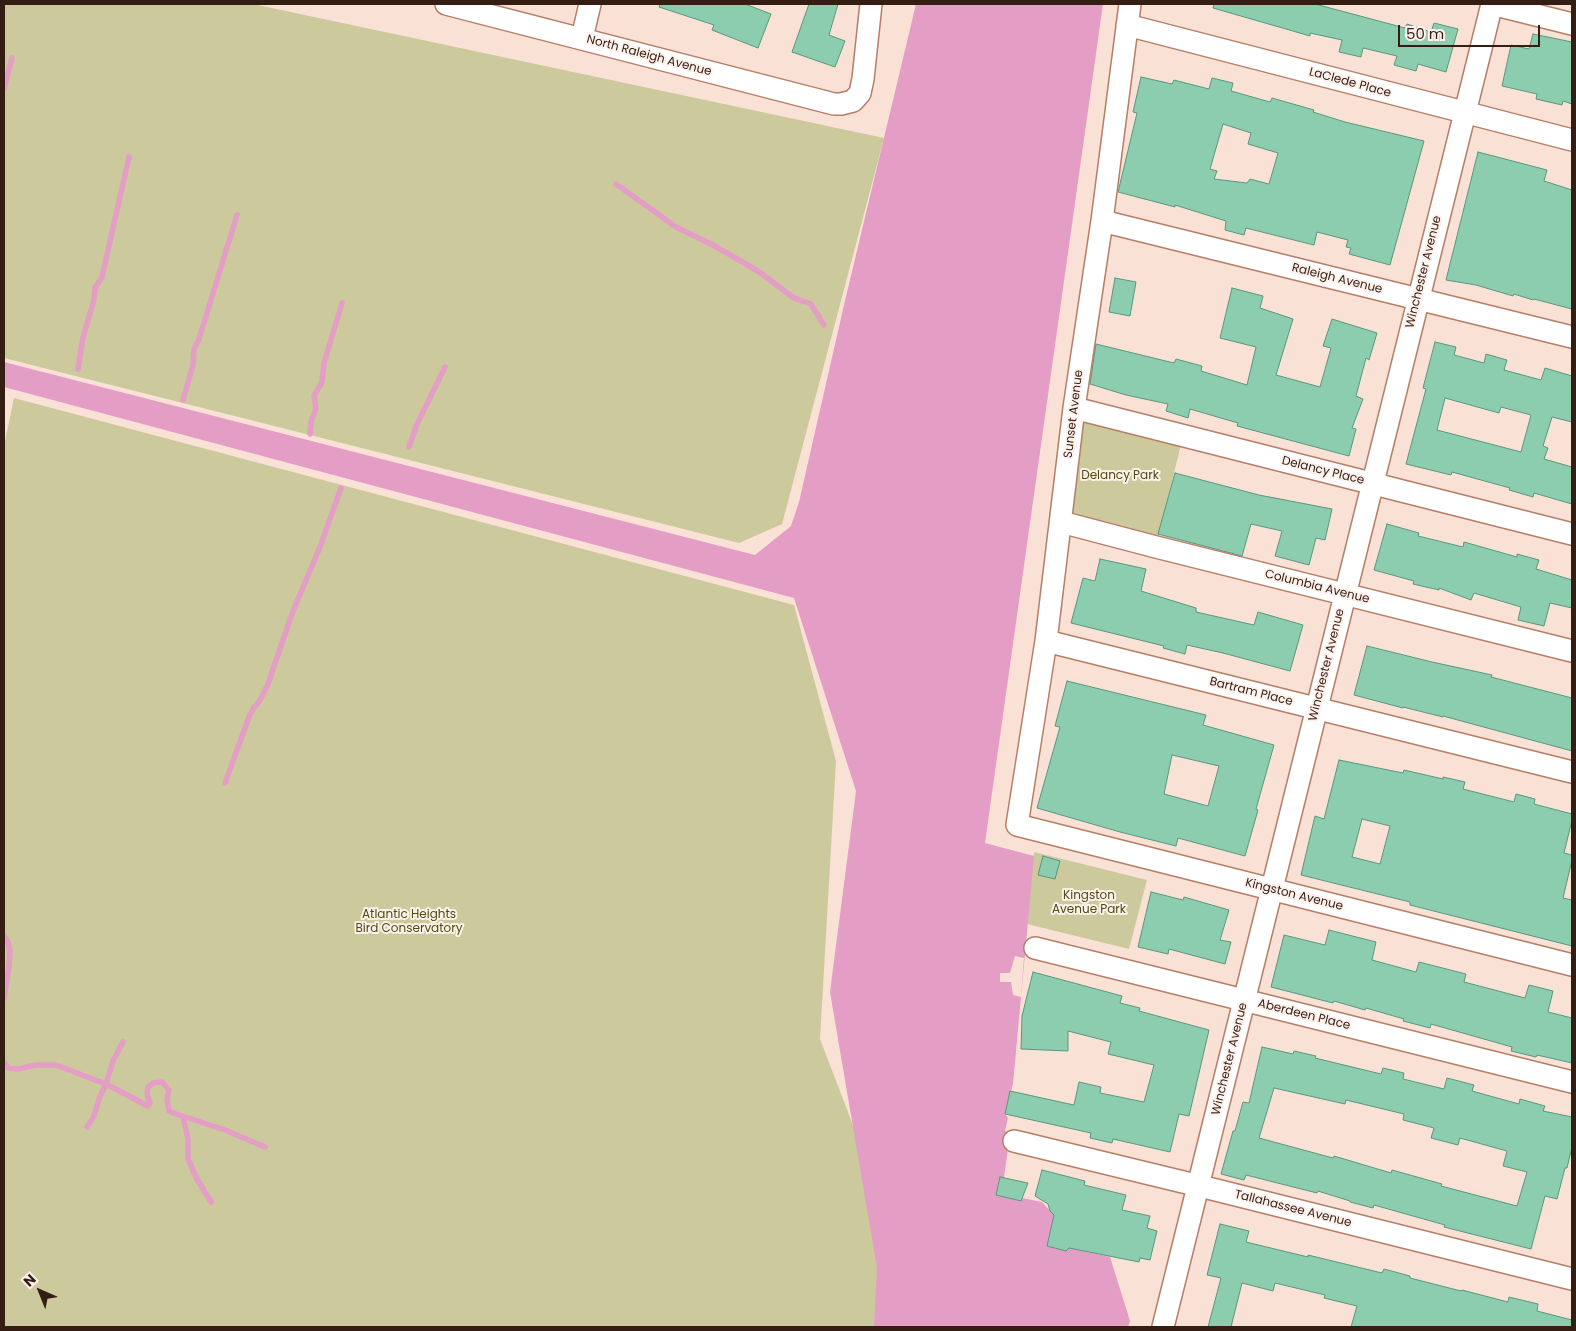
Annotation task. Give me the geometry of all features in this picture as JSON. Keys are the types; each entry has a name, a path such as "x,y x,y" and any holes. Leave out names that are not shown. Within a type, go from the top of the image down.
{"street":[{"name":"North Raleigh Avenue","path":"446,4 834,104 848,104 860,93 871,4"},
{"path":"582,38 590,4"},
{"name":"Sunset Avenue","path":"1017,825 1046,641 1074,408 1102,221 1130,4"},
{"path":"1492,4 1572,24"},
{"name":"Winchester Avenue","path":"1163,1327 1492,4"},
{"name":"LaClede Place","path":"1127,25 1572,140"},
{"name":"Raleigh Avenue","path":"1102,221 1572,337"},
{"name":"Delancy Place","path":"1074,408 1572,534"},
{"name":"Columbia Avenue","path":"1061,522 1572,650"},
{"name":"Bartram Place","path":"1046,641 1572,772"},
{"name":"Kingston Avenue","path":"1017,825 1572,965"},
{"name":"Aberdeen Place","path":"1035,948 1572,1082"},
{"name":"Tallahassee Avenue","path":"1014,1141 1572,1280"}],"green space":[{"path":"4,4 253,4 884,138 782,524 739,543 4,358"},
{"name":"Atlantic Heights Bird Conservatory","path":"14,398 794,605 836,761 820,1039 893,1230 898,1327 4,1327 4,446"},
{"name":"Delancy Park","path":"1074,408 1183,436 1156,547 1061,522"},
{"name":"Kingston Avenue Park","path":"1034,852 1147,880 1129,949 1027,924"}],"shaded area":[{"path":"916,4 1103,4 985,843 1034,856 1013,1084 1005,1114 1008,1118 1005,1131 1010,1133 1004,1178 1000,1178 997,1195 1020,1201 1022,1198 1042,1202 1054,1215 1047,1246 1066,1251 1069,1248 1110,1257 1130,1321 1128,1327 874,1327 877,1268 830,992 856,791 794,598 4,387 4,362 755,555 791,526 799,502"}],"pier":[{"path":"1015,956 1024,958 1021,997 1013,995 1011,982 1000,982 1000,973 1010,973"}],"building":[{"path":"660,4 745,4 771,14 758,48 712,30 714,25 659,7"},
{"path":"809,4 838,4 829,35 845,41 835,67 792,52"},
{"path":"1214,4 1315,4 1405,28 1407,24 1431,32 1434,23 1458,29 1446,72 1418,64 1416,71 1394,65 1397,56 1363,48 1361,57 1339,52 1342,40 1310,33 1310,36 1213,8"},
{"path":"1533,34 1572,42 1572,104 1563,101 1562,105 1536,99 1537,94 1502,86 1511,45 1529,49"},
{"path":"1141,77 1172,84 1174,80 1209,89 1212,78 1233,83 1231,91 1270,102 1272,98 1314,110 1313,112 1345,122 1424,141 1390,265 1349,254 1351,248 1346,247 1348,240 1317,232 1314,245 1246,228 1244,235 1225,230 1226,221 1175,205 1175,207 1118,192 1137,113 1133,112","holes":["1223,124 1251,133 1248,144 1278,153 1269,184 1250,179 1247,183 1214,179 1217,171 1210,169"]},
{"path":"1478,152 1547,170 1544,181 1572,190 1572,309 1514,294 1513,296 1476,285 1446,280"},
{"path":"1115,278 1136,282 1130,316 1109,312"},
{"path":"1232,288 1263,296 1260,308 1293,319 1276,375 1320,387 1331,348 1323,346 1332,319 1377,333 1369,360 1366,358 1356,396 1363,399 1352,428 1356,429 1349,456 1237,426 1238,423 1190,409 1188,418 1166,411 1168,404 1126,395 1090,384 1096,344 1174,363 1176,359 1202,366 1201,371 1247,385 1256,347 1220,338"},
{"path":"1435,342 1456,347 1454,355 1484,363 1486,354 1507,360 1504,370 1541,380 1545,368 1572,376 1572,422 1552,417 1543,446 1548,448 1544,459 1572,467 1572,504 1534,493 1533,497 1509,490 1510,488 1452,472 1451,475 1406,464 1426,389 1423,388","holes":["1445,398 1499,413 1501,407 1531,415 1521,452 1437,430"]},
{"path":"1175,473 1259,495 1332,509 1325,540 1316,538 1309,565 1275,556 1282,531 1251,524 1242,556 1158,534"},
{"path":"1387,524 1419,533 1418,536 1463,547 1464,542 1517,557 1517,554 1539,560 1536,569 1572,580 1572,608 1550,603 1544,626 1518,620 1521,607 1474,593 1471,600 1439,588 1439,590 1413,584 1414,581 1374,570"},
{"path":"1100,559 1146,569 1141,591 1196,608 1196,612 1254,625 1258,612 1303,625 1290,671 1187,645 1185,654 1163,648 1164,646 1071,623 1083,578 1095,581"},
{"path":"1367,646 1492,675 1491,677 1572,698 1572,751 1443,716 1354,695"},
{"path":"1067,681 1206,715 1203,725 1274,745 1245,856 1178,838 1176,846 1037,808 1060,727 1055,726","holes":["1172,755 1219,766 1208,806 1164,794"]},
{"path":"1339,760 1403,773 1404,770 1465,782 1463,789 1514,802 1516,794 1535,799 1534,804 1572,814 1564,853 1572,855 1572,860 1563,898 1572,900 1572,946 1410,905 1410,902 1301,875 1315,816 1324,819","holes":["1362,819 1390,826 1380,864 1352,857"]},
{"path":"1043,856 1060,861 1055,879 1038,875"},
{"path":"1151,892 1183,900 1184,897 1229,910 1220,940 1231,942 1225,964 1169,949 1168,954 1138,947"},
{"path":"1329,930 1376,942 1372,960 1416,972 1419,962 1466,974 1464,982 1525,998 1529,985 1553,991 1548,1012 1572,1018 1572,1063 1511,1051 1512,1047 1431,1024 1430,1028 1366,1008 1365,1010 1334,1001 1333,1003 1271,987 1284,935 1325,945"},
{"path":"1033,972 1122,996 1120,1003 1140,1008 1139,1011 1209,1030 1189,1116 1179,1114 1170,1152 1113,1139 1112,1143 1090,1138 1091,1133 1005,1114 1010,1091 1074,1105 1079,1082 1101,1087 1100,1093 1144,1102 1154,1065 1108,1054 1111,1042 1068,1031 1068,1051 1021,1049 1022,1016"},
{"path":"1262,1047 1293,1054 1294,1051 1381,1074 1383,1068 1404,1073 1403,1079 1444,1089 1447,1078 1474,1085 1472,1091 1519,1104 1520,1099 1545,1106 1543,1111 1572,1117 1572,1147 1557,1199 1545,1196 1531,1249 1444,1227 1445,1225 1374,1205 1373,1208 1350,1202 1318,1191 1317,1193 1246,1175 1244,1180 1221,1174 1243,1102 1249,1103","holes":["1274,1088 1345,1104 1346,1100 1404,1114 1403,1120 1434,1128 1431,1138 1458,1145 1460,1138 1507,1151 1503,1166 1527,1172 1517,1206 1441,1186 1442,1184 1392,1170 1391,1173 1334,1156 1333,1158 1259,1138"]},
{"path":"1042,1170 1085,1181 1084,1185 1126,1195 1122,1210 1150,1216 1147,1228 1157,1231 1150,1260 1140,1258 1139,1262 1069,1248 1066,1251 1047,1246 1054,1215 1050,1211 1048,1204 1035,1196"},
{"path":"1000,1177 1028,1183 1021,1201 996,1195"},
{"path":"1220,1224 1249,1231 1246,1242 1382,1273 1384,1269 1410,1276 1410,1278 1508,1302 1509,1297 1538,1304 1537,1311 1572,1320 1572,1327 1351,1327 1357,1306 1324,1298 1325,1295 1275,1283 1273,1291 1242,1283 1231,1327 1208,1327 1221,1278 1207,1275"}],"waterway":[{"path":"4,89 12,58"},
{"path":"78,369 83,337 94,300 95,288 102,277 129,157"},
{"path":"616,184 676,227 713,245 758,271 794,298 811,304 824,325"},
{"path":"183,400 193,365 194,349 199,339 237,215"},
{"path":"310,434 311,422 316,408 314,396 322,382 324,363 342,303"},
{"path":"409,447 417,424 445,367"},
{"path":"225,783 249,717 268,684 293,611 320,547 341,488"},
{"path":"4,936 10,950 4,998"},
{"path":"87,1127 94,1116 113,1061 123,1042"},
{"path":"4,1062 8,1068 18,1069 36,1065 56,1065 106,1084 148,1106 150,1103 147,1094 148,1087 153,1083 162,1082 169,1090 167,1099 169,1111 225,1130 265,1147"},
{"path":"183,1117 188,1139 188,1159 211,1202"}]}
